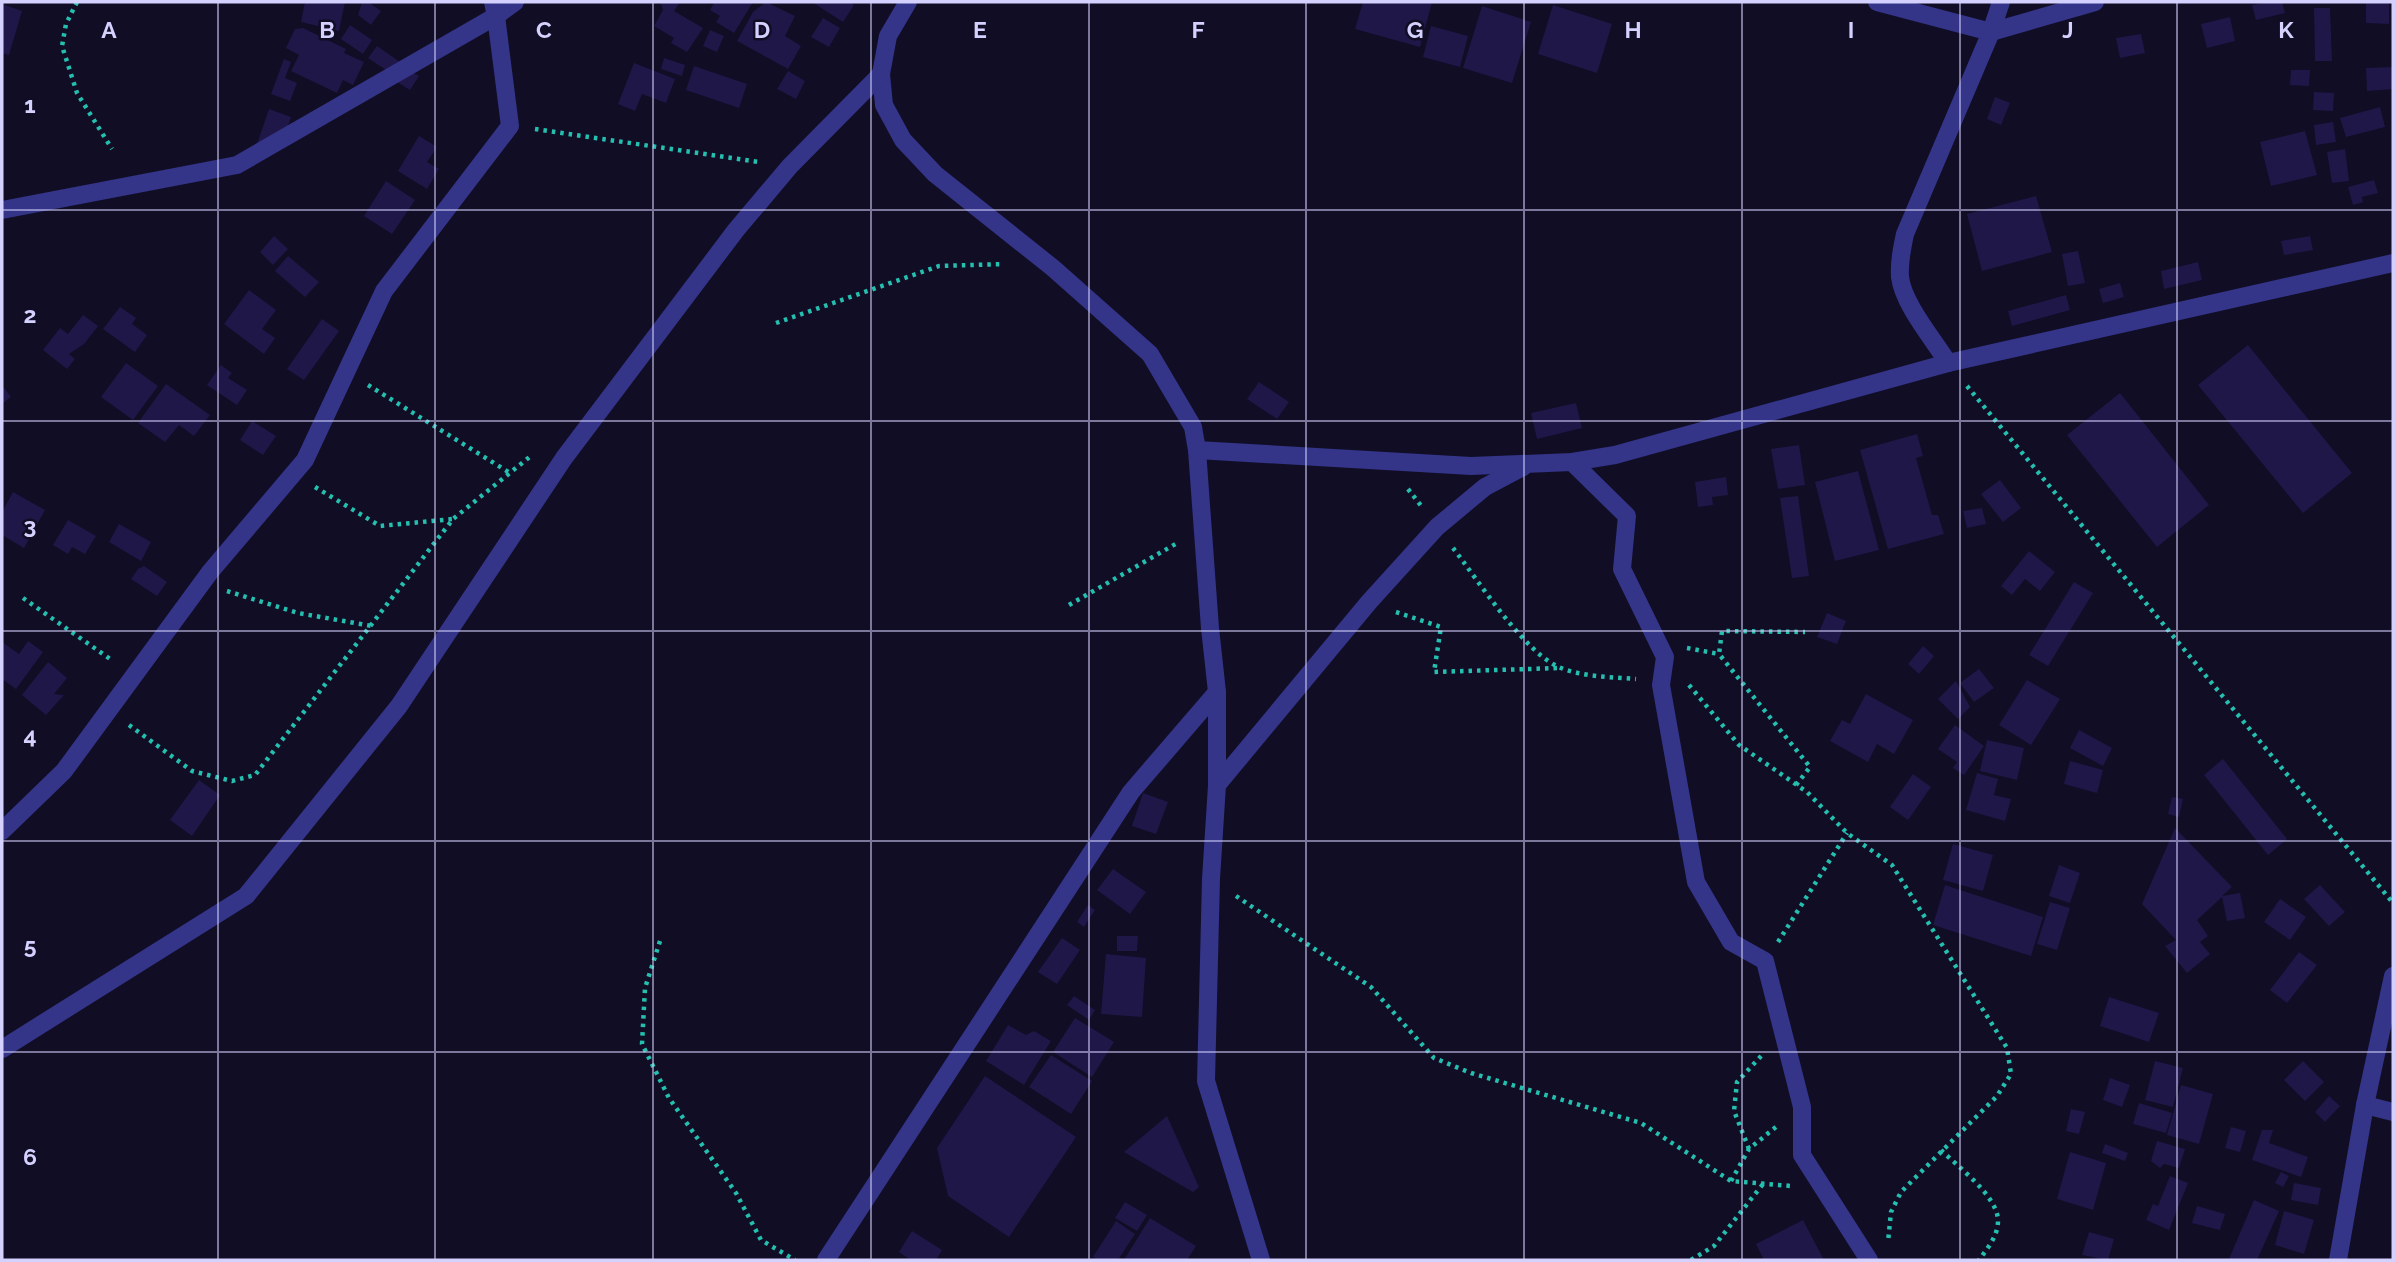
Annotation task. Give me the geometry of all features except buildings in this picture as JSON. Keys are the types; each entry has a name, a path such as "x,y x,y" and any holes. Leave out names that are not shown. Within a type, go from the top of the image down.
{"street":[{"path":"2,210 237,165 495,9 515,2"},
{"path":"908,2 888,36 881,74 884,105 903,140 935,174 1053,268 1150,354 1193,427 1217,692 1217,785 1210,879 1206,1081 1261,1260"},
{"path":"1877,2 1991,32 2095,2"},
{"path":"1948,363 1907,298 1900,279 1900,256 1905,233 1991,32 2001,2"},
{"path":"2,831 64,771 201,584 305,460 384,291 510,126 495,9"},
{"path":"2,1049 246,897 398,706 565,458 736,230 790,166 881,74"},
{"path":"1197,450 1471,466 1572,462 1628,451 1948,363 2393,263"},
{"path":"1572,462 1627,516 1622,569 1665,657 1662,681 1696,882 1731,942 1765,961 1802,1107 1802,1155 1869,1260"},
{"path":"1217,785 1369,602 1437,527 1485,487 1526,465"},
{"path":"826,1260 1131,792 1217,692"},
{"path":"2338,1260 2365,1105 2393,976"},
{"path":"2365,1105 2393,1112"}],"path":[{"path":"77,2 66,24 62,46 77,93 111,149"},
{"path":"510,126 790,166"},
{"path":"776,323 939,266 999,263 1053,268"},
{"path":"1948,363 2393,903"},
{"path":"346,371 510,473"},
{"path":"109,710 192,771 232,781 255,775 453,519 540,449"},
{"path":"1386,460 1529,647 1560,668"},
{"path":"294,474 380,526 453,519"},
{"path":"1069,605 1204,527"},
{"path":"201,584 298,613 372,626"},
{"path":"23,598 134,675"},
{"path":"1369,602 1441,627 1434,672 1560,668 1593,675 1662,681"},
{"path":"1796,785 1810,767 1719,654 1722,631 1805,632"},
{"path":"1665,657 1739,745 1807,792 1847,833 1892,865 2007,1048 2011,1074 1997,1096 1901,1192 1891,1212 1888,1248"},
{"path":"1765,961 1847,833"},
{"path":"1210,879 1371,987 1434,1058 1471,1073 1641,1123 1731,1181 1824,1188"},
{"path":"660,941 645,988 642,1044 669,1098 736,1193 761,1240 795,1260"},
{"path":"1749,1150 1734,1111 1737,1082 1762,1056 1777,1006"},
{"path":"1731,1181 1749,1150 1802,1107"},
{"path":"1941,1150 1991,1199 1998,1221 1993,1241 1979,1260"},
{"path":"1691,1260 1714,1246 1764,1183"}]}
